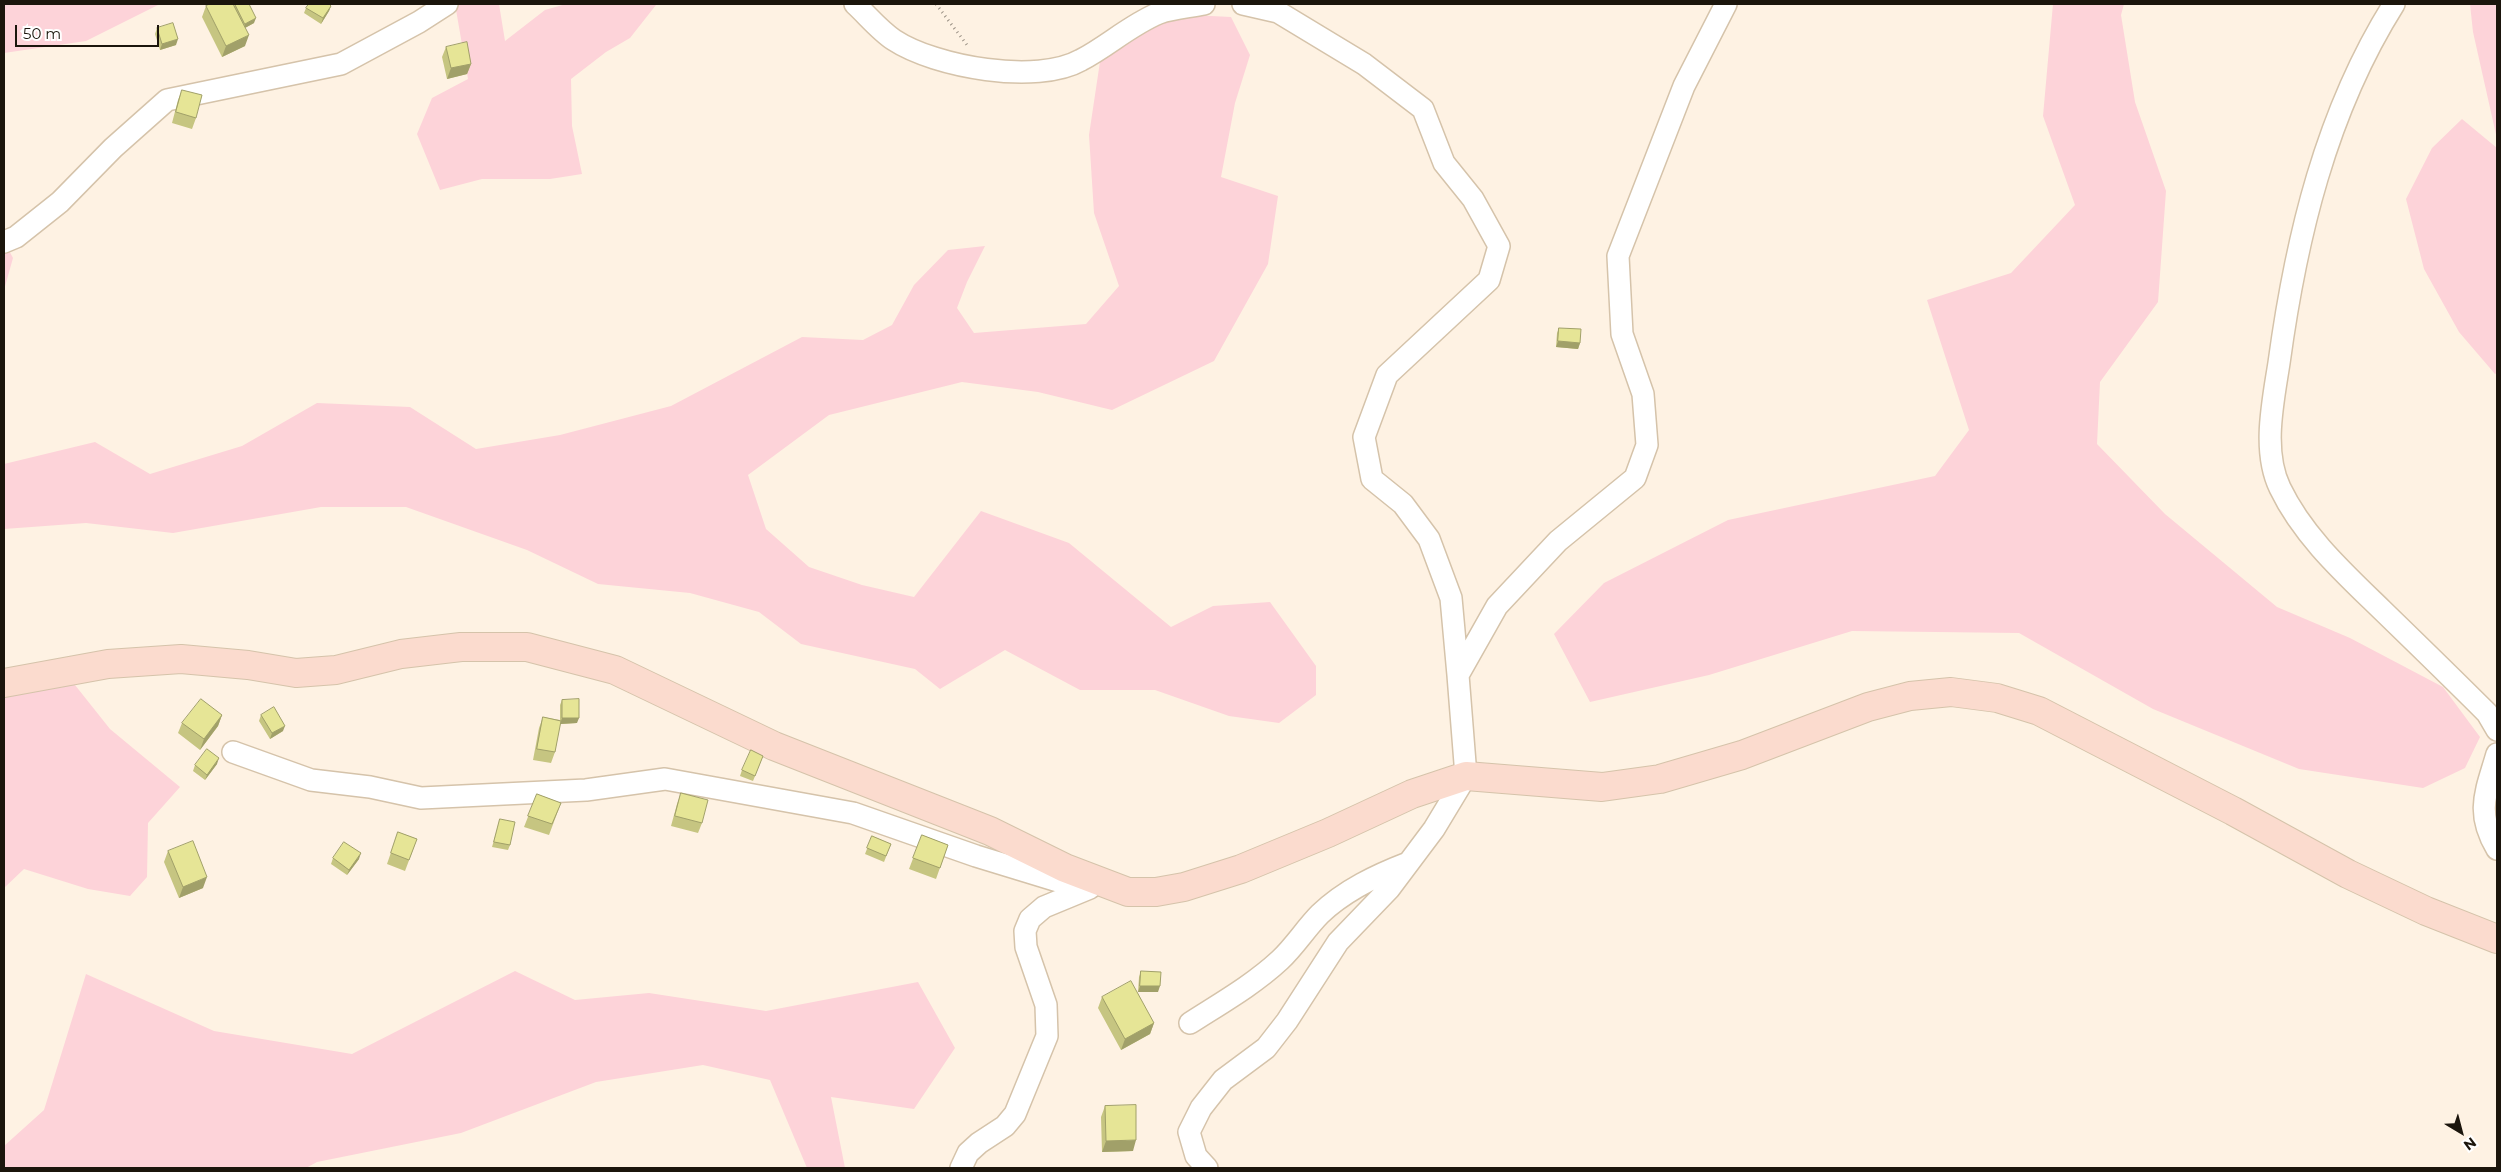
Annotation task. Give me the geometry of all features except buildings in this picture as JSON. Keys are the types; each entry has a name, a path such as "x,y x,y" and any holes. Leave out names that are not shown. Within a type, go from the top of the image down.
{"street":[{"path":"4,242 16,237 60,202 113,148 167,100 341,64 419,22 447,4"},
{"path":"855,4 894,40 940,60 1026,73 1053,71 1081,61 1120,33 1160,13 1204,4"},
{"path":"1207,1168 1196,1156 1189,1132 1201,1108 1223,1080 1266,1048 1292,1013 1338,942 1388,889 1434,829 1466,776 1451,598 1429,539 1403,504 1372,479 1364,437 1387,375 1489,280 1499,246 1473,199 1444,163 1422,109 1364,64 1278,12 1243,4"},
{"path":"1458,675 1497,606 1558,540 1635,478 1646,445 1643,394 1622,334 1618,256 1684,86 1726,4"},
{"path":"2394,4 2359,67 2315,181 2300,238 2284,328 2270,450 2279,486 2298,519 2345,575 2487,713 2497,730"},
{"path":"4,683 108,664 172,660 248,665 296,673 336,670 401,654 461,647 527,647 615,670 774,746 990,831 1065,868 1096,887"},
{"path":"233,752 312,780 370,787 421,798 586,790 665,779 853,813 976,856 1096,887 1128,892 1156,892 1184,887 1241,869 1328,833 1412,794 1466,776 1602,787 1660,780 1742,756 1868,707 1910,696 1951,692 1997,698 2039,711 2233,811 2348,874 2434,914 2497,940"},
{"path":"2497,754 2483,798 2484,818 2497,849"},
{"path":"1190,1023 1252,983 1281,959 1321,914 1349,891 1374,876 1409,863"},
{"path":"961,1168 973,1148 997,1132 1015,1114 1047,1036 1046,1005 1026,947 1025,931 1030,918 1044,907 1096,887"}],"path":[{"path":"936,4 985,68"}],"shaded area":[{"path":"4,4 160,4 86,41 4,53"},
{"path":"455,4 499,4 505,41 545,10 566,4 656,5 630,38 606,52 571,79 572,126 582,174 550,179 482,179 440,190 417,134 432,98 468,79"},
{"path":"2053,4 2124,4 2121,15 2135,102 2166,191 2158,302 2100,382 2097,444 2165,514 2277,607 2350,638 2443,687 2480,737 2465,768 2423,788 2299,769 2153,709 2019,633 1852,631 1709,675 1590,702 1554,634 1604,583 1728,520 1935,476 1969,430 1927,300 2011,273 2075,205 2043,116"},
{"path":"2470,4 2497,4 2497,139 2473,32"},
{"path":"1171,14 1231,17 1250,55 1235,103 1221,177 1278,196 1268,264 1214,361 1112,410 1038,392 962,382 829,415 748,475 766,529 809,567 862,585 914,597 981,511 1069,543 1171,627 1213,606 1270,602 1316,666 1316,695 1279,723 1229,716 1155,690 1080,690 1005,650 940,689 915,669 801,644 759,612 690,593 598,584 527,550 406,507 321,507 173,533 86,523 4,529 4,464 95,442 150,474 242,446 317,403 410,407 476,449 560,435 671,406 802,337 863,340 892,325 914,285 948,250 985,246 967,282 957,308 974,333 1086,324 1119,286 1094,213 1089,135 1101,55"},
{"path":"2462,119 2497,148 2497,373 2495,374 2459,332 2424,269 2406,199 2432,148"},
{"path":"4,241 13,258 4,290"},
{"path":"75,685 110,729 180,787 148,823 147,877 130,896 88,889 24,869 4,888 4,698 23,687"},
{"path":"515,971 575,1000 649,993 766,1011 918,982 955,1048 914,1109 831,1097 845,1168 807,1168 770,1080 703,1065 596,1082 461,1133 317,1162 306,1168 4,1168 4,1146 44,1110 86,974 214,1031 352,1054"}]}
